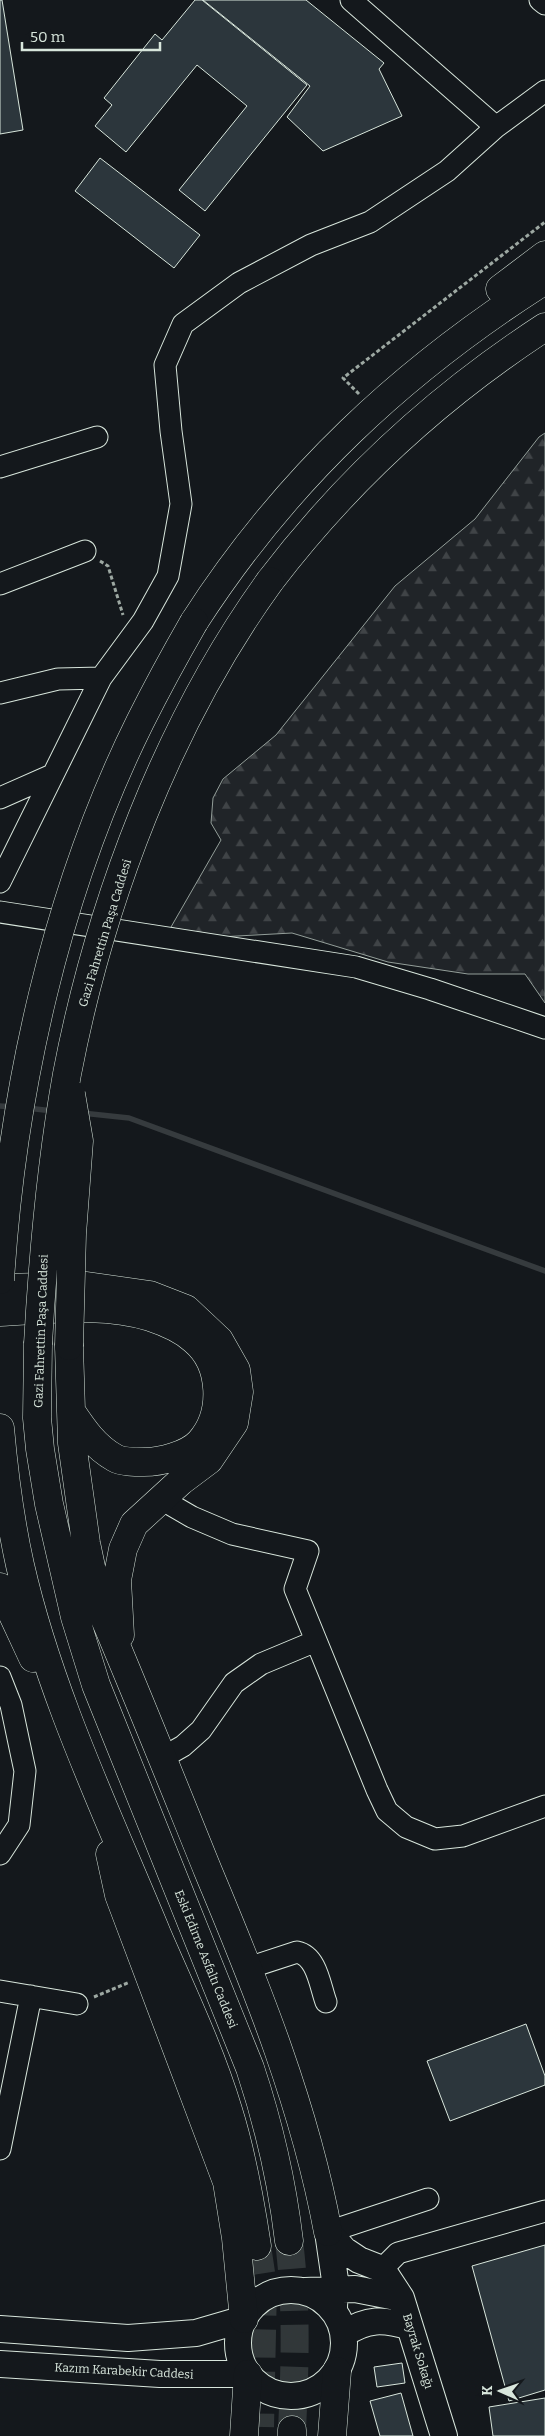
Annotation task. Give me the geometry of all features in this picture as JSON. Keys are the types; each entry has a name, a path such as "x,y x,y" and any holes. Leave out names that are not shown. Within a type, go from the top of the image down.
{"highway":[{"path":"432,358 487,298 545,255"},
{"path":"0,1280 11,1167 21,1098 35,1028 61,929 119,768 139,723 194,622 236,560 270,517 322,459 374,408 432,358 501,308 545,280"},
{"name":"Gazi Fahrettin Paşa Caddesi","path":"96,1685 75,1617 49,1504 37,1418 38,1344 42,1266 50,1192 68,1072 80,1013 121,877 158,782 201,690 246,613 270,580 324,515 398,440 494,361 541,331"},
{"path":"68,1072 79,1141 72,1234 69,1346 72,1443 86,1543 99,1606 261,1998 320,2186 328,2232"},
{"path":"0,1288 87,1286 150,1295 186,1310 219,1340 236,1370 239,1392 234,1423 209,1460 160,1499 134,1524 123,1549 117,1580 118,1611 124,1664"},
{"path":"0,1312 90,1308 120,1310 150,1317 176,1328 195,1340 209,1358 218,1386 216,1413 200,1443 175,1457 155,1462 134,1462 116,1459 85,1433 71,1411"},
{"path":"0,1428 3,1460 20,1564 43,1646 63,1705 225,2101 246,2179 257,2246"},
{"path":"0,1587 26,1647 48,1685 63,1705"},
{"name":"Eski Edirne Asfaltı Caddesi","path":"96,1685 250,2068 266,2116 277,2162 289,2241"},
{"path":"95,1784 120,1895 227,2182 236,2238 244,2319"},
{"path":"332,2436 337,2371"},
{"path":"248,2374 254,2433"}],"main road":[{"path":"328,2232 344,2250 359,2260 382,2269"},
{"path":"328,2232 337,2312 345,2347 337,2371 327,2383 315,2391 300,2396 285,2396 271,2392 258,2385 248,2374 241,2361 238,2347 239,2332 244,2319 255,2304 270,2295 287,2290 305,2291 321,2299 337,2312 358,2324 377,2321 395,2322 410,2328"},
{"name":"Bayrak Sokağı","path":"382,2269 401,2298 444,2436"},
{"path":"337,2312 355,2289 401,2298"},
{"path":"0,2329 128,2338 196,2333 244,2319"},
{"name":"Kazım Karabekir Caddesi","path":"0,2364 160,2374 248,2374"}],"street":[{"path":"351,0 496,127"},
{"path":"540,0 545,4"},
{"path":"0,882 101,678 144,621 168,576 181,504 171,431 165,365 183,324 239,283 311,245 370,222 447,171 496,127 545,91"},
{"path":"0,467 97,437"},
{"path":"0,584 85,551"},
{"path":"0,693 58,679 101,678"},
{"path":"0,798 52,774"},
{"path":"0,912 356,967 430,989 545,1028"},
{"path":"160,1499 192,1517 232,1534 308,1551 295,1589 377,1790 387,1811 406,1827 435,1839 464,1836 545,1806"},
{"path":"162,1758 182,1746 201,1730 234,1683 261,1664 316,1641"},
{"path":"0,1677 11,1705 25,1771 19,1825 0,1854"},
{"path":"248,1968 297,1952 305,1954 312,1963 326,2002"},
{"path":"0,1991 77,2004"},
{"path":"1,2141 31,1996"},
{"path":"328,2232 428,2199"},
{"path":"382,2269 398,2253 545,2211"}],"path":[{"path":"374,408 343,378 545,222"},
{"path":"85,551 108,566 121,605 128,641"},
{"path":"77,2004 149,1974"}],"green space":[{"path":"545,433 545,1003 525,974 468,974 388,962 292,933 201,938 171,927 221,840 211,823 213,798 223,779 276,735 395,586 475,519 539,437"}],"building":[{"path":"0,0 2,0 23,130 0,134"},
{"path":"195,0 202,0 307,85 205,211 179,190 247,106 197,65 126,152 95,126 112,105 104,98 155,34 162,40"},
{"path":"203,0 306,0 384,63 379,69 402,116 323,151 287,117 310,86"},
{"path":"100,158 200,235 174,268 75,191"},
{"path":"526,2024 545,2076 545,2085 450,2121 427,2061"},
{"path":"545,2245 545,2390 509,2401 472,2266"},
{"path":"402,2363 405,2383 377,2387 374,2367"},
{"path":"401,2393 413,2436 380,2436 370,2401"},
{"path":"545,2398 545,2436 493,2436 489,2407"}],"waterway":[{"path":"0,1106 13,1107"},
{"path":"27,1108 53,1111"},
{"path":"82,1113 129,1118 545,1271"}],"tunnel":[{"path":"289,2241 294,2312 292,2430"},
{"path":"257,2246 263,2286 260,2427"}]}
